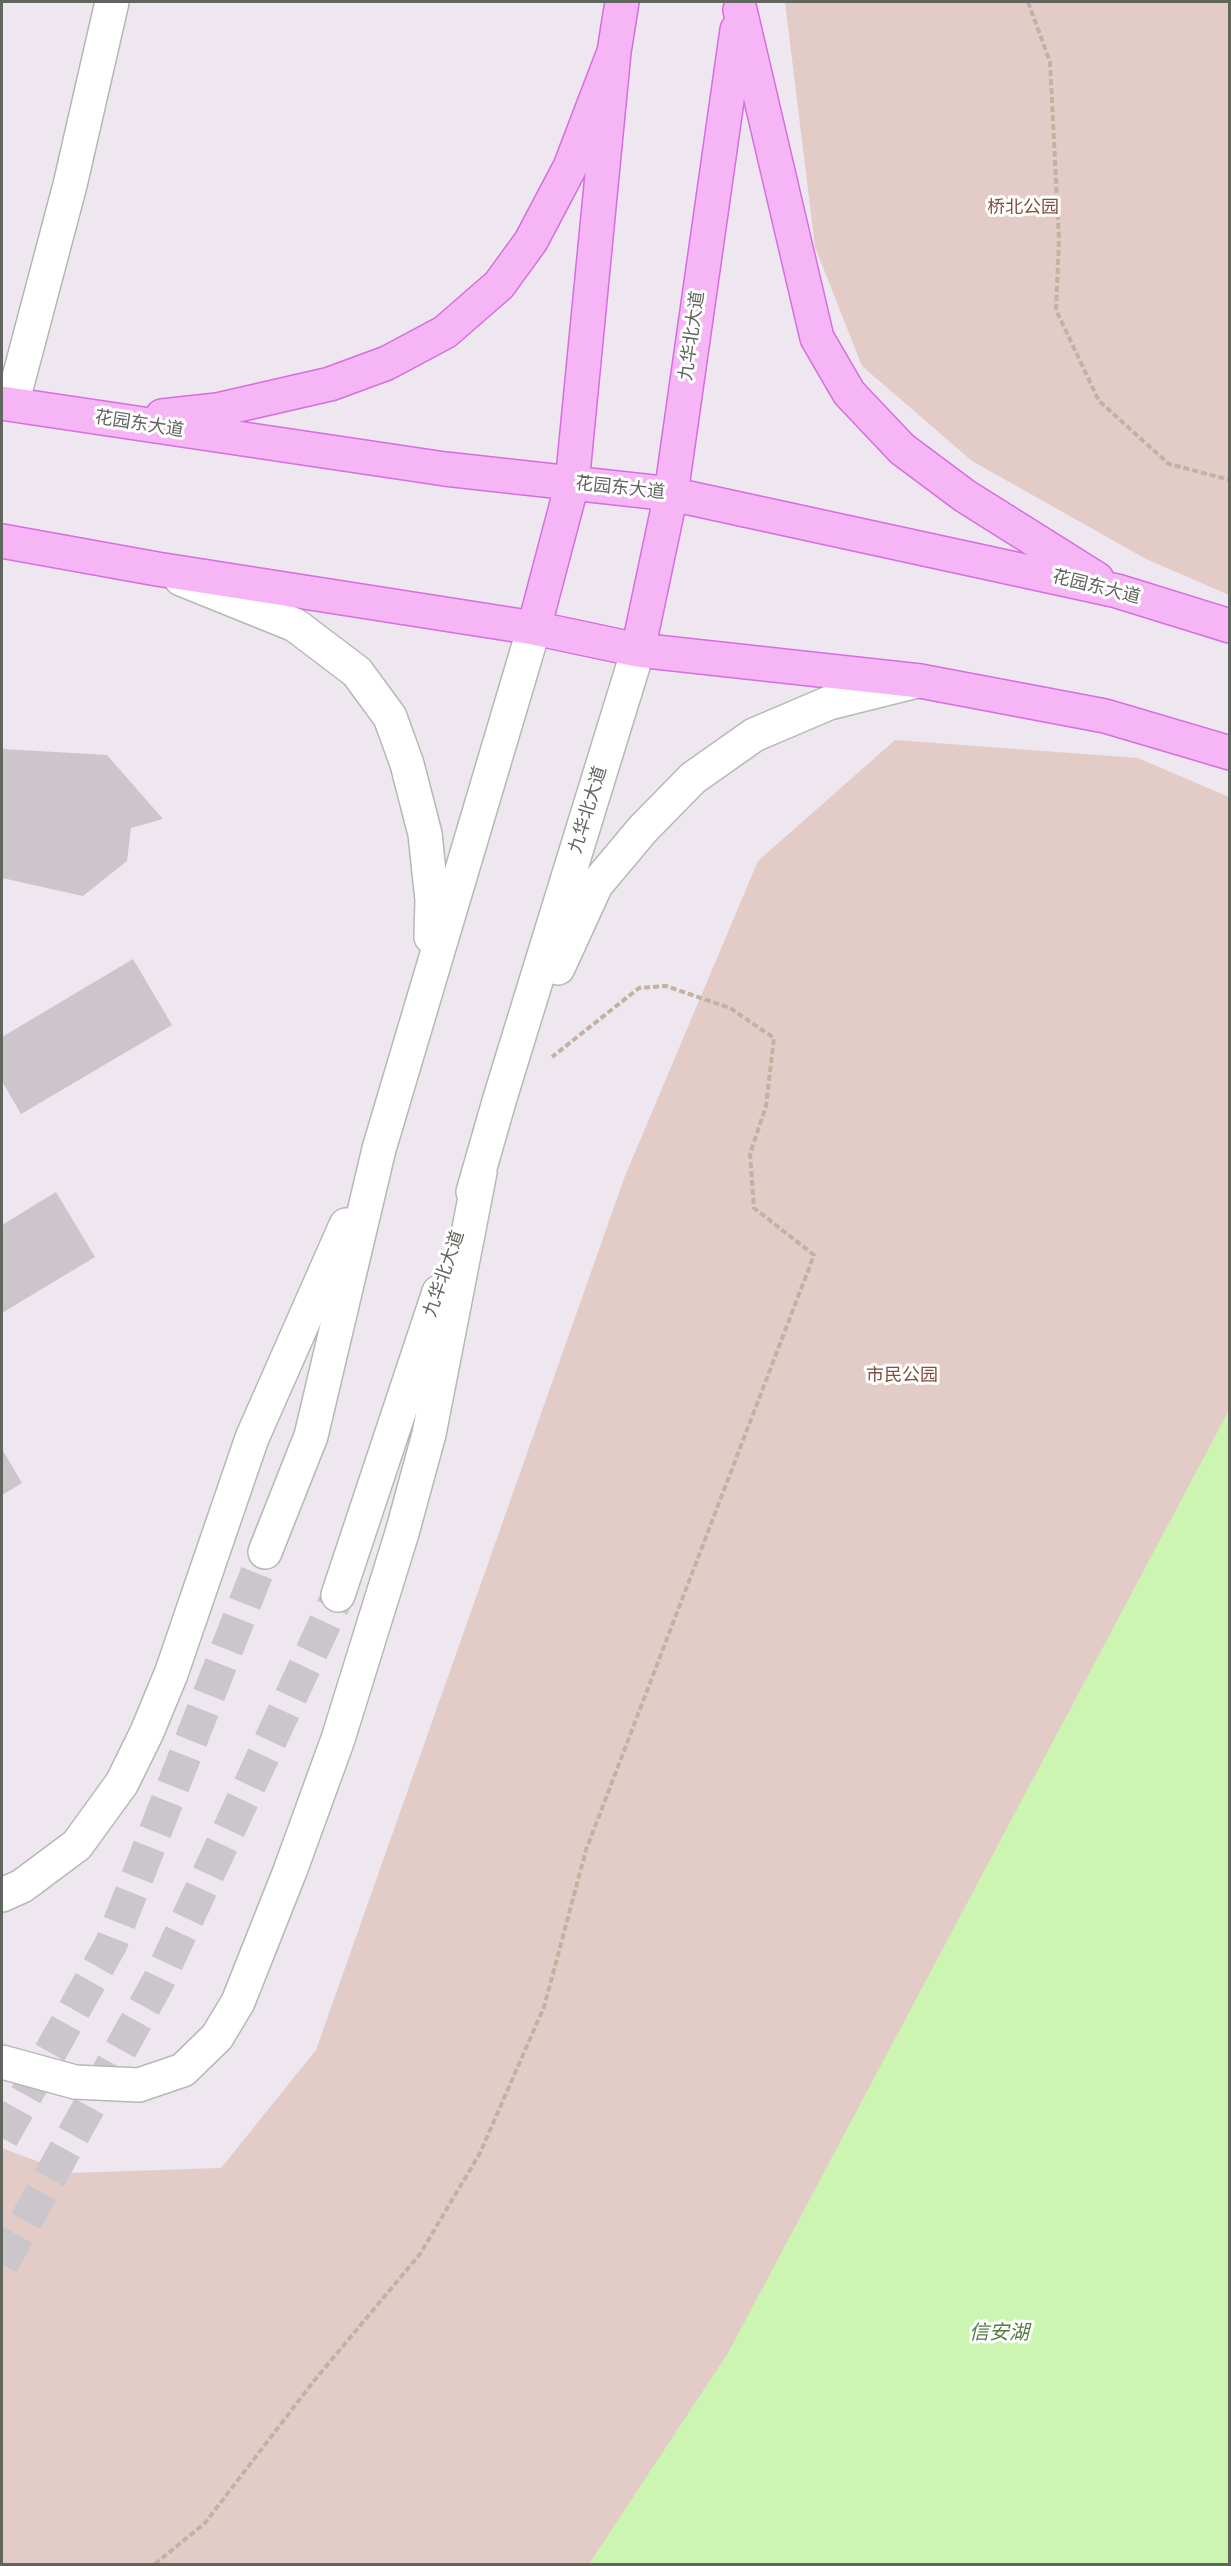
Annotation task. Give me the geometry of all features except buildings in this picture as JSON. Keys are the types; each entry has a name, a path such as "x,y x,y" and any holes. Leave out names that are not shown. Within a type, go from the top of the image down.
{"main road":[{"path":"7,404 70,185 112,2"},
{"path":"265,1552 311,1436 379,1149 534,628 572,484 614,52 622,2"},
{"path":"741,6 817,338 849,393 911,456 965,496 1117,591"},
{"name":"九华北大道","path":"338,1595 480,1172 500,1098 638,650 670,494 741,6"},
{"path":"112,421 217,410 330,384 387,363 445,332 499,285 531,241 570,167 614,52"},
{"name":"花园东大道","path":"7,404 445,469 670,494 1117,591 1230,626"},
{"path":"2,541 157,569 534,628 638,650 920,681 1105,716 1230,753"},
{"path":"157,569 295,625 357,672 390,717 407,764 425,834 432,900 429,983"},
{"path":"500,1098 596,885 643,829 693,778 754,735 829,703 920,681"},
{"path":"2,1895 22,1886 77,1845 127,1773 171,1674 252,1438 379,1149"},
{"path":"2,2062 75,2082 139,2085 183,2070 217,2037 238,2002 290,1872 338,1739 369,1642 429,1434 480,1172"}],"path":[{"path":"1028,2 1050,62 1059,240 1056,310 1098,400 1169,464 1230,480"},
{"path":"155,2565 205,2523 313,2382 420,2254 480,2153 544,2007 586,1850 814,1256 754,1208 750,1154 766,1106 774,1038 730,1008 666,986 639,988 546,1062"}],"green space":[{"name":"桥北公园","path":"785,2 1229,2 1229,595 1146,559 972,461 862,366 815,247"},
{"name":"市民公园","path":"895,740 1138,758 1229,797 1229,1459 610,2564 2,2564 2,2148 69,2173 221,2168 316,2050 625,1176 758,861"}],"water":[{"name":"信安湖","path":"1229,1410 1229,2564 589,2564 728,2353"}],"tunnel":[{"path":"2,2138 111,1944 265,1552"},
{"path":"2,2264 159,1980 338,1595"}]}
